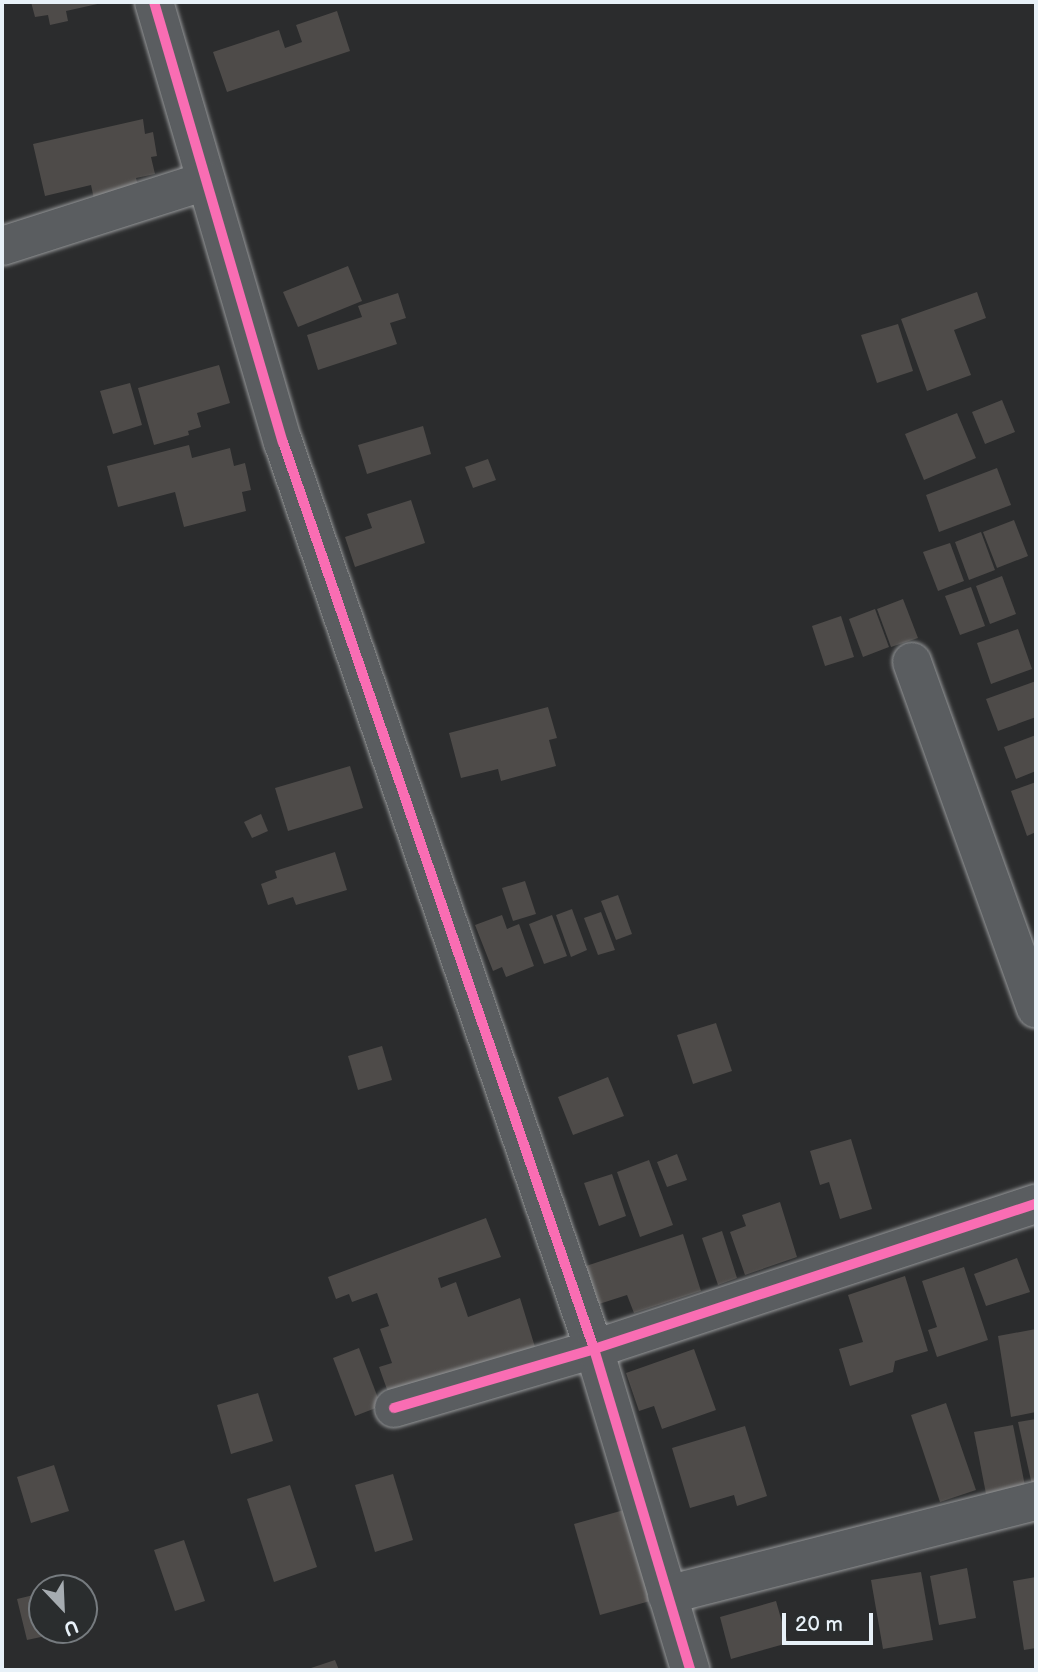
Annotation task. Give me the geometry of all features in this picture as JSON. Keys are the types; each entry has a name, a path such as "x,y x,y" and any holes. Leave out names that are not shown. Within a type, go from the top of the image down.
{"street":[{"path":"154,2 287,455 594,1349 690,1670"},
{"path":"2,246 205,181"},
{"path":"912,662 1036,1009"},
{"path":"394,1408 594,1349 1036,1204"},
{"path":"667,1595 1036,1501"}],"building":[{"path":"31,2 102,3 66,11 68,21 50,25 48,15 35,17"},
{"path":"337,11 350,51 227,92 213,52 279,30 285,48 302,42 296,25"},
{"path":"143,119 145,134 153,132 157,156 151,157 155,174 136,178 140,194 95,204 91,185 45,196 33,144"},
{"path":"348,266 362,301 298,327 283,292"},
{"path":"977,292 986,318 954,330 971,375 927,391 901,319"},
{"path":"398,293 406,318 390,323 397,344 318,370 307,335 362,317 358,306"},
{"path":"898,324 913,371 877,383 861,335"},
{"path":"219,365 230,403 197,413 201,427 188,431 189,435 154,445 138,388"},
{"path":"130,383 142,425 113,434 100,391"},
{"path":"1002,400 1015,432 985,444 972,412"},
{"path":"957,413 976,458 924,480 905,434"},
{"path":"423,426 431,454 367,474 358,445"},
{"path":"189,445 192,458 230,448 234,466 245,463 251,490 242,492 246,511 184,527 175,492 118,507 107,466"},
{"path":"488,459 496,480 473,488 465,467"},
{"path":"997,468 1011,505 939,532 926,495"},
{"path":"411,500 425,543 355,567 345,537 372,528 367,514"},
{"path":"1014,520 1028,556 997,568 983,532"},
{"path":"981,532 995,570 969,580 955,542"},
{"path":"950,543 964,581 938,591 923,552"},
{"path":"1002,576 1016,614 990,624 976,586"},
{"path":"971,587 985,626 960,635 945,596"},
{"path":"903,599 918,638 891,647 877,609"},
{"path":"875,609 889,647 863,657 849,619"},
{"path":"841,616 854,657 825,666 812,626"},
{"path":"1018,629 1032,669 991,684 977,643"},
{"path":"1036,681 1036,717 998,731 986,699"},
{"path":"548,707 557,738 549,740 556,766 501,781 498,769 461,778 449,733"},
{"path":"1036,735 1036,771 1016,779 1004,747"},
{"path":"350,766 363,808 288,831 275,788"},
{"path":"1036,782 1036,832 1027,836 1011,791"},
{"path":"261,814 268,831 252,838 244,822"},
{"path":"335,852 347,890 296,905 293,897 268,905 261,884 277,878 275,871"},
{"path":"525,881 536,914 513,921 502,888"},
{"path":"618,895 632,934 616,940 601,901"},
{"path":"572,909 587,950 571,957 556,915"},
{"path":"601,912 615,950 598,955 584,918"},
{"path":"502,915 507,929 519,924 534,966 506,977 502,967 493,971 475,925"},
{"path":"552,915 567,956 544,964 529,924"},
{"path":"716,1023 732,1071 693,1084 677,1035"},
{"path":"382,1046 392,1080 358,1090 348,1056"},
{"path":"608,1077 624,1116 573,1135 558,1097"},
{"path":"851,1139 872,1209 840,1219 829,1182 820,1185 810,1151"},
{"path":"677,1154 687,1180 667,1187 657,1162"},
{"path":"649,1160 673,1225 640,1237 617,1172"},
{"path":"612,1174 626,1216 599,1226 584,1183"},
{"path":"780,1202 797,1257 745,1275 730,1232 746,1226 742,1215"},
{"path":"486,1218 501,1257 438,1278 441,1288 456,1282 468,1317 520,1298 535,1347 389,1395 379,1367 392,1363 380,1329 389,1326 377,1293 352,1302 349,1294 336,1299 328,1277"},
{"path":"722,1231 737,1278 718,1285 702,1238"},
{"path":"683,1234 701,1291 634,1313 627,1295 599,1304 586,1266"},
{"path":"1017,1258 1030,1292 986,1306 974,1274"},
{"path":"964,1267 988,1340 937,1357 928,1330 937,1327 922,1281"},
{"path":"905,1276 928,1351 895,1361 893,1372 850,1386 839,1349 863,1342 848,1295"},
{"path":"1036,1329 1036,1412 1011,1417 998,1336"},
{"path":"359,1348 381,1406 355,1416 333,1358"},
{"path":"694,1349 716,1410 662,1429 654,1406 639,1411 626,1373"},
{"path":"258,1393 273,1441 231,1454 217,1405"},
{"path":"946,1403 976,1490 940,1502 911,1415"},
{"path":"1036,1419 1036,1493 1034,1494 1018,1422"},
{"path":"1013,1425 1026,1491 987,1499 974,1432"},
{"path":"745,1426 767,1496 737,1506 734,1495 690,1508 672,1448"},
{"path":"54,1465 69,1511 31,1523 17,1477"},
{"path":"393,1474 413,1540 375,1552 355,1485"},
{"path":"290,1485 317,1567 274,1582 247,1499"},
{"path":"624,1510 650,1601 600,1615 574,1524"},
{"path":"184,1540 205,1601 175,1611 154,1550"},
{"path":"967,1568 976,1618 939,1625 930,1576"},
{"path":"921,1572 933,1640 883,1649 871,1580"},
{"path":"1036,1577 1036,1648 1024,1650 1013,1581"},
{"path":"28,1596 28,1640 27,1640 17,1599"},
{"path":"776,1601 788,1643 731,1659 720,1617"},
{"path":"335,1660 339,1670 305,1670"}],"cycle path":[{"path":"154,2 283,442 594,1349 690,1670"},
{"path":"394,1408 594,1349 1036,1204"}]}
